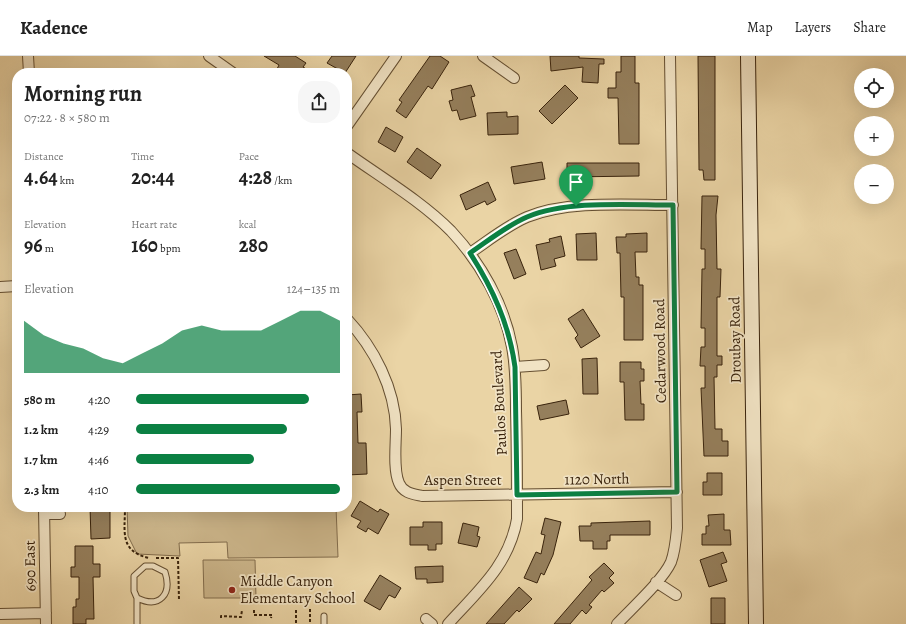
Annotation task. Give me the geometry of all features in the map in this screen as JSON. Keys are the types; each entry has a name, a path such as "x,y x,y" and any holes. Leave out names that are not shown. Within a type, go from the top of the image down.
{"street":[{"path":"28,56 29,68"},
{"path":"209,56 226,68"},
{"path":"352,119 396,56"},
{"path":"483,56 514,78"},
{"name":"Cedarwood Road","path":"617,624 656,582 670,563 676,545 677,492 670,56"},
{"name":"Droubay Road","path":"748,56 756,624"},
{"name":"Paulos Boulevard","path":"352,158 426,210 450,231 470,253 488,282 502,314 512,346 515,367 517,519 508,552 496,571 448,624"},
{"path":"470,253 517,222 551,210 576,206 673,205"},
{"path":"0,287 12,286"},
{"name":"Aspen Street","path":"352,326 373,353 390,396 396,426 397,475 399,485 408,494 422,496 517,495"},
{"path":"515,367 544,365"},
{"name":"1120 North","path":"517,495 677,492"},
{"name":"690 East","path":"44,512 46,624"},
{"path":"49,512 60,514"},
{"path":"656,582 676,595"},
{"path":"0,614 46,613"}],"lane":[{"path":"137,598 148,603 159,600 167,592 168,583 165,572 153,566 145,566 134,576 134,591 137,598 137,624"},
{"path":"324,616 324,624"}],"path":[{"path":"125,512 126,543 129,550 150,558 178,558 179,600"},
{"path":"310,609 310,624"},
{"path":"220,618 221,616 241,617 242,610"},
{"path":"254,610 254,615 272,615 271,618"},
{"path":"296,610 296,624"}],"shaded area":[{"path":"127,512 336,512 338,557 228,558 227,542 179,543 180,556 137,554 128,536"},
{"path":"203,560 255,560 256,598 204,598"}],"building":[{"path":"264,56 295,56 306,63 303,67 305,68 278,68 279,65"},
{"path":"332,56 356,56 348,68 336,68 327,63"},
{"path":"430,56 440,56 449,62 432,89 428,86 406,118 396,111 402,102 399,100"},
{"path":"550,56 579,56 579,58 604,59 604,64 599,64 598,83 582,82 583,67 551,71"},
{"path":"621,56 635,56 635,83 639,83 639,144 619,144 618,98 608,98 608,88 616,88 616,72 621,72"},
{"path":"698,56 715,56 715,180 704,180 703,170 699,170"},
{"path":"471,85 475,96 471,97 476,116 460,120 457,110 452,111 449,101 453,100 451,90"},
{"path":"565,85 578,98 552,124 539,111"},
{"path":"507,112 507,117 518,116 518,134 488,135 487,113"},
{"path":"386,127 403,137 395,152 378,142"},
{"path":"417,148 441,165 431,179 407,162"},
{"path":"542,162 545,179 514,184 511,167"},
{"path":"567,163 639,163 639,176 567,177"},
{"path":"488,182 496,200 487,205 485,201 466,210 460,195"},
{"path":"702,196 718,196 716,215 717,269 721,269 720,297 717,297 717,356 722,356 722,365 717,365 717,377 714,377 715,429 722,429 722,441 728,441 728,456 704,456 701,388 705,388 705,366 700,366 701,347 705,347 705,328 701,328 702,269 705,269 705,249 701,249"},
{"path":"596,233 597,260 577,260 576,234"},
{"path":"647,233 647,252 635,252 636,277 639,277 639,285 643,285 643,340 624,340 624,297 621,297 620,253 617,253 616,237 626,237 626,234"},
{"path":"561,236 565,256 554,259 556,266 541,270 536,245 550,242 549,239"},
{"path":"516,249 526,274 514,279 504,253"},
{"path":"583,309 600,336 581,348 575,338 578,335 568,319"},
{"path":"597,358 598,394 583,394 582,359"},
{"path":"620,362 641,362 641,369 644,369 644,381 640,381 641,404 644,404 644,420 625,420 624,382 620,382"},
{"path":"361,394 362,412 357,412 358,443 366,443 367,474 352,475 352,395"},
{"path":"566,400 569,414 540,420 537,406"},
{"path":"707,473 722,473 722,495 703,495 703,482 707,482"},
{"path":"360,501 378,512 380,509 389,514 378,534 368,528 366,532 357,527 361,521 351,516"},
{"path":"90,512 110,512 110,538 91,539"},
{"path":"724,514 724,530 730,530 731,545 702,545 702,534 706,534 706,526 709,526 708,515"},
{"path":"545,518 561,522 553,555 544,575 541,573 537,583 524,578 536,552 541,554 545,535 541,534"},
{"path":"650,521 650,535 610,535 610,541 607,541 607,549 593,549 593,541 580,541 579,526 591,526 591,523"},
{"path":"423,522 442,522 442,544 436,544 436,550 428,550 428,545 410,545 410,527 423,527"},
{"path":"463,523 479,527 477,536 480,537 477,547 458,543"},
{"path":"75,546 93,546 93,564 100,564 100,577 93,577 94,619 86,619 86,624 73,624 73,607 76,607 76,599 79,599 79,577 71,577 71,567 75,567"},
{"path":"723,552 727,562 721,564 727,581 709,587 700,560"},
{"path":"604,563 614,573 609,578 614,583 604,592 602,590 589,605 592,607 586,614 582,610 570,624 554,624 592,580 589,577"},
{"path":"443,566 443,582 427,583 427,579 416,579 415,567"},
{"path":"380,575 401,588 395,598 389,595 380,610 364,601"},
{"path":"519,587 532,599 519,612 517,610 504,624 486,624"},
{"path":"711,598 725,598 725,624 711,624"}],"place":[{"name":"Middle Canyon Elementary School","path":"232,590"}],"route":[{"path":"673,205 677,492 517,495 515,367 512,346 502,314 488,282 470,253 506,228 528,217 563,207 576,206 673,205"}]}
